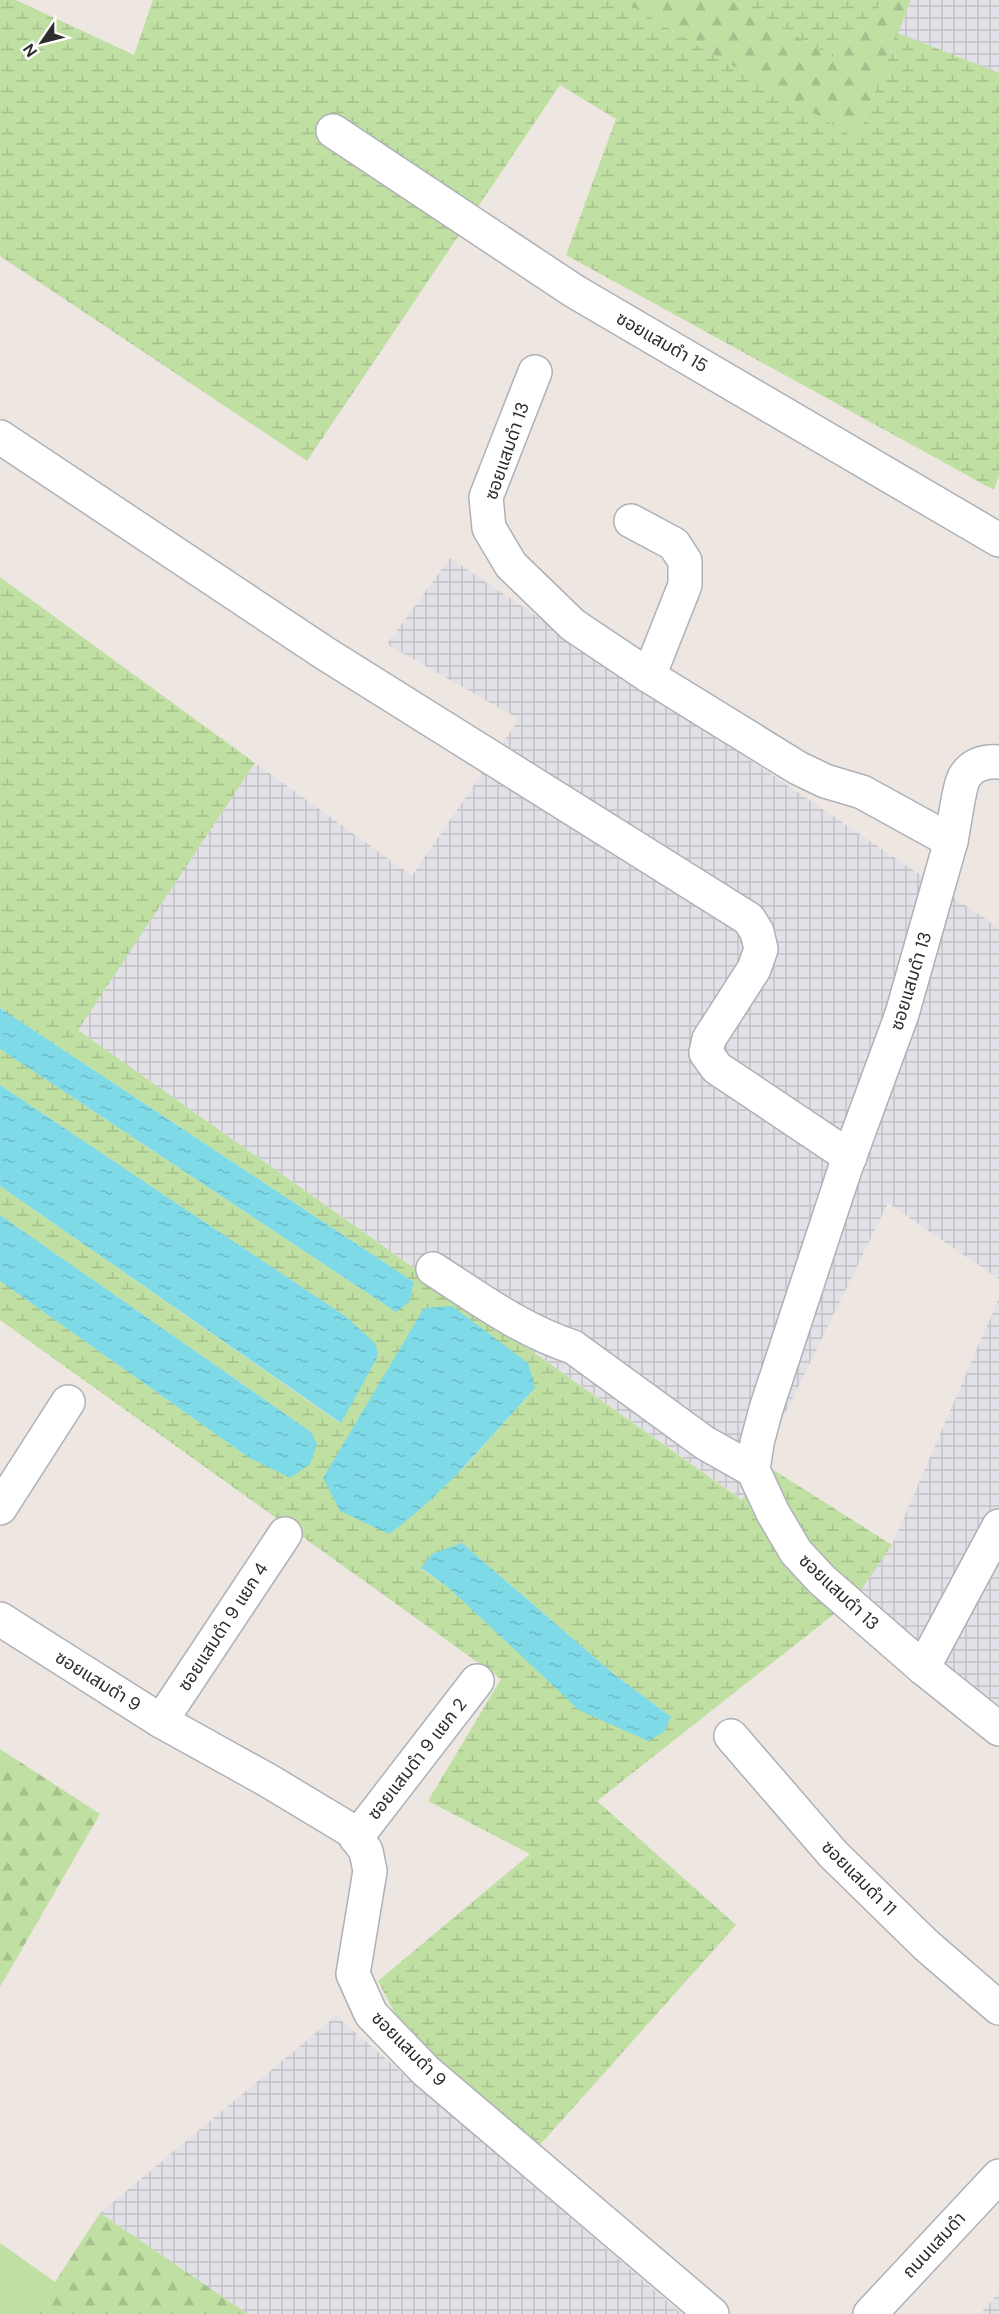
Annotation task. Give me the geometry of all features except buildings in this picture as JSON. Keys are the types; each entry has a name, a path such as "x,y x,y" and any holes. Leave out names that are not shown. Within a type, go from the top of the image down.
{"street":[{"name":"ซอยแสมดำ 15","path":"333,130 574,291 999,540"},
{"name":"ซอยแสมดำ 13","path":"535,372 486,497 489,528 512,565 573,625 649,676 798,768 825,781 862,792 951,841 902,1014 850,1157 766,1409 753,1470 773,1513 796,1552 822,1581 923,1668 999,1729"},
{"path":"0,437 326,654 749,919 757,933 761,949 754,969 709,1039 706,1053 717,1068 850,1157"},
{"path":"631,520 674,544 685,561 685,585 649,676"},
{"path":"951,841 964,776 977,765 989,761 999,762"},
{"path":"433,1269 518,1324 550,1340 573,1347 705,1443 753,1470"},
{"path":"0,1508 68,1402"},
{"path":"923,1668 999,1526"},
{"name":"ซอยแสมดำ 9 แยก 4","path":"161,1721 285,1534"},
{"name":"ซอยแสมดำ 9","path":"0,1619 161,1721 269,1781 351,1831 366,1851 370,1871 353,1974 371,2014 426,2071 712,2314"},
{"name":"ซอยแสมดำ 9 แยก 2","path":"356,1838 477,1681"},
{"name":"ซอยแสมดำ 11","path":"731,1736 833,1854 926,1945 999,2008"},
{"name":"ถนนแสมดำ","path":"871,2314 999,2176"}],"shaded area":[{"path":"911,0 999,0 999,73 898,33"},
{"path":"450,558 999,928 999,1279 888,1203 743,1500 78,1030 255,763 412,876 519,719 387,644"},
{"path":"999,1298 999,1743 857,1596 892,1545"},
{"path":"336,2016 682,2314 248,2314 100,2213"},
{"path":"999,2293 999,2314 980,2314"}],"green space":[{"path":"0,0 16,0 134,55 153,0 621,0 857,139 898,33 999,73 999,475 994,490 566,255 616,119 560,85 307,461 0,256"},
{"path":"621,0 732,0 833,57 886,0 911,0 857,139"},
{"path":"732,0 886,0 833,57"},
{"path":"0,577 255,763 78,1030 742,1500 761,1462 892,1545 857,1596 597,1801 736,1925 539,2146 402,2027 378,1981 530,1854 428,1801 501,1679 0,1320 0,1281 248,1457 311,1432 0,1215 0,1186 340,1423 345,1316 0,1085 0,1049 396,1312 414,1282 0,1008","holes":["535,1388 468,1463 413,1516","462,1543 615,1675 671,1717 664,1732 421,1569"]},
{"path":"0,1749 100,1814 0,1987"},
{"path":"100,2213 248,2314 24,2314 55,2282"},
{"path":"0,2243 55,2282 24,2314 0,2314"}],"water":[{"path":"0,1008 414,1282 409,1302 396,1312 0,1049"},
{"path":"0,1085 345,1316 376,1344 378,1356 341,1423 0,1186"},
{"path":"0,1215 311,1432 317,1444 310,1464 290,1478 248,1457 0,1281"},
{"path":"452,1306 528,1363 535,1388 448,1483 389,1534 340,1511 323,1478 424,1308"},
{"path":"462,1543 615,1675 671,1717 664,1732 648,1741 579,1710 449,1588 421,1568 432,1554"}]}
